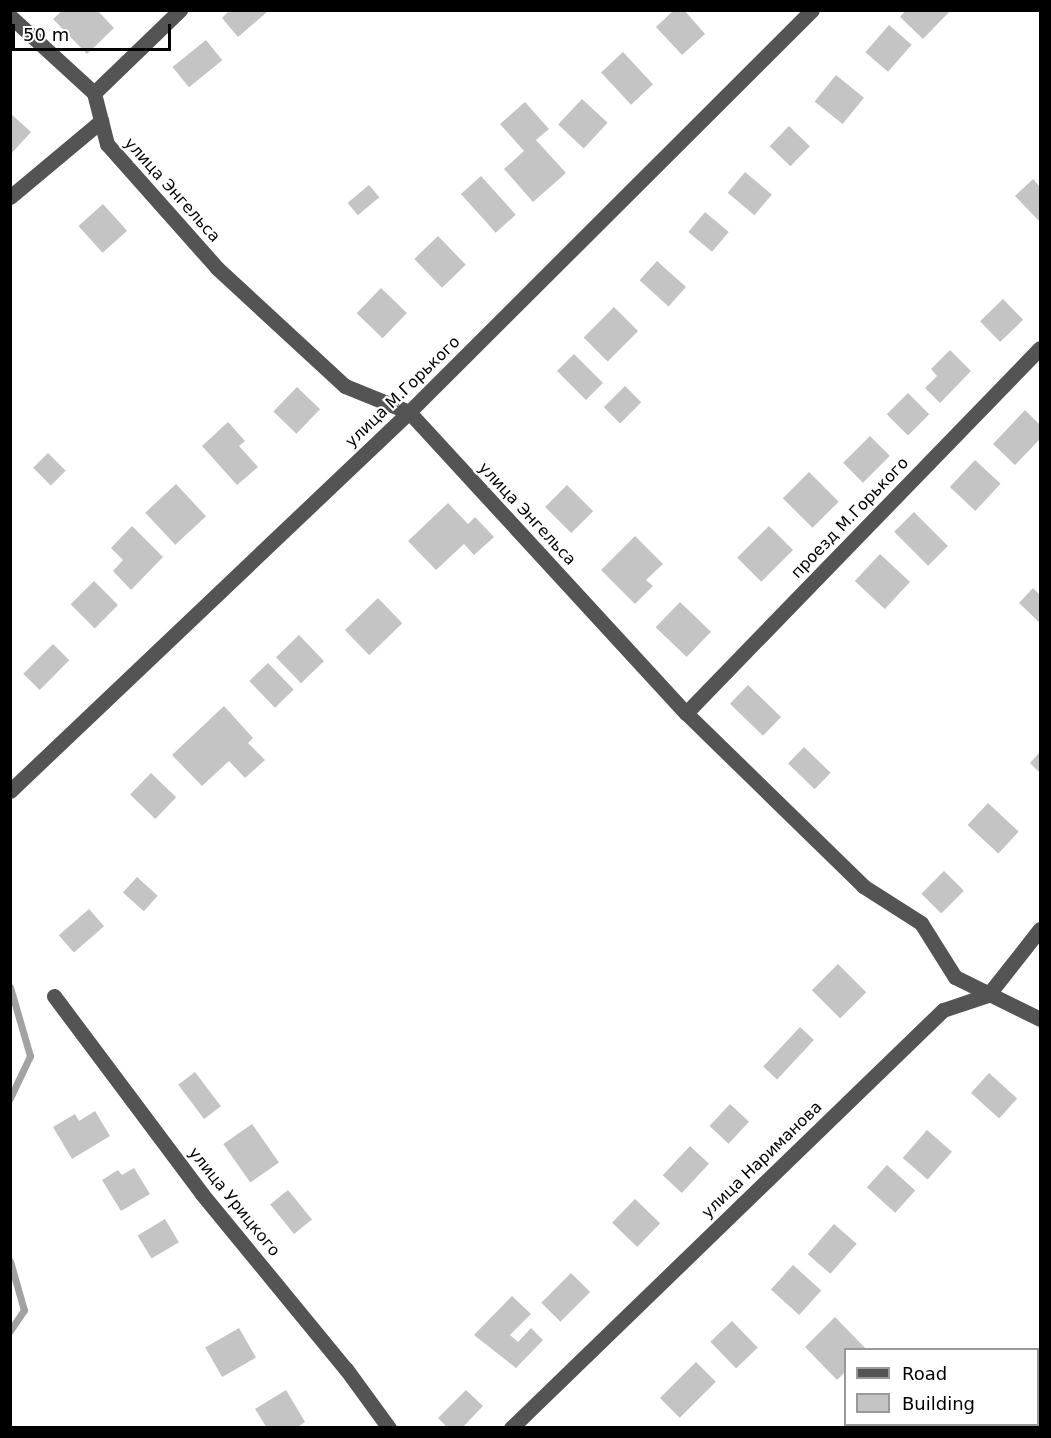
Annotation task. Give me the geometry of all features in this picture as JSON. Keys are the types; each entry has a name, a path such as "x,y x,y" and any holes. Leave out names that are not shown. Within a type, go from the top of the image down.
{"street":[{"path":"10,16 94,93 180,10"},
{"name":"улица М.Горького","path":"10,791 410,412 812,10"},
{"name":"улица Энгельса","path":"94,93 107,144 218,268 345,386 410,412 686,713 863,886 921,922 955,977 1041,1019"},
{"path":"10,197 101,121"},
{"name":"проезд М.Горького","path":"686,713 1041,348"},
{"path":"988,995 1041,929"},
{"name":"улица Нариманова","path":"511,1428 943,1010 988,995"},
{"name":"улица Урицкого","path":"54,996 202,1194 346,1369 389,1428"}],"building":[{"path":"63,10 97,10 114,28 87,54 53,19"},
{"path":"230,10 266,10 267,12 238,37 222,18"},
{"path":"674,10 684,10 705,34 682,55 656,27"},
{"path":"906,10 951,10 923,39 900,17"},
{"path":"889,25 912,45 888,72 865,52"},
{"path":"206,40 222,60 189,87 173,67"},
{"path":"623,52 653,84 631,105 601,72"},
{"path":"836,75 864,98 843,124 815,101"},
{"path":"582,99 608,123 584,148 558,125"},
{"path":"525,102 549,129 536,140 566,173 533,202 504,169 524,151 500,124"},
{"path":"10,113 31,132 10,155"},
{"path":"789,126 810,146 790,166 770,146"},
{"path":"745,172 772,194 754,215 728,193"},
{"path":"481,176 516,215 496,233 461,194"},
{"path":"1033,179 1040,187 1040,222 1015,196"},
{"path":"369,185 379,197 358,215 348,203"},
{"path":"103,204 127,231 103,253 78,226"},
{"path":"705,212 729,232 712,252 688,232"},
{"path":"438,236 466,265 442,288 414,259"},
{"path":"657,261 686,287 669,306 640,280"},
{"path":"381,288 407,313 383,338 357,313"},
{"path":"1003,299 1023,320 1000,342 980,321"},
{"path":"614,307 638,331 608,361 584,337"},
{"path":"950,350 971,371 940,403 925,388 937,376 931,369"},
{"path":"574,354 603,383 586,400 557,371"},
{"path":"625,386 641,402 620,423 604,407"},
{"path":"297,387 320,409 296,434 273,411"},
{"path":"908,393 929,414 908,435 887,414"},
{"path":"1025,410 1040,425 1040,439 1015,465 993,444"},
{"path":"228,422 245,441 239,446 258,467 237,485 202,446"},
{"path":"870,436 890,456 863,483 843,463"},
{"path":"48,453 66,471 51,486 33,468"},
{"path":"975,460 1001,484 975,511 950,487"},
{"path":"809,472 839,502 813,528 783,498"},
{"path":"176,484 206,516 175,545 145,513"},
{"path":"567,485 593,511 571,533 545,507"},
{"path":"448,503 468,524 475,517 494,537 474,555 464,544 436,570 408,541"},
{"path":"914,512 948,546 928,566 894,532"},
{"path":"132,526 163,557 131,590 113,571 123,560 111,548"},
{"path":"769,526 793,550 761,582 737,558"},
{"path":"635,536 663,564 646,580 653,586 635,604 601,570"},
{"path":"880,554 910,582 885,609 855,581"},
{"path":"94,581 118,605 95,628 71,604"},
{"path":"1033,588 1040,595 1040,623 1019,603"},
{"path":"378,598 402,623 369,655 345,630"},
{"path":"680,602 711,632 687,657 656,627"},
{"path":"299,635 324,661 301,683 276,657"},
{"path":"53,644 69,660 40,690 23,674"},
{"path":"268,663 294,690 275,708 249,681"},
{"path":"748,685 781,717 763,736 730,704"},
{"path":"224,706 253,738 248,743 265,760 245,778 229,761 202,786 172,755"},
{"path":"804,747 831,773 815,789 788,764"},
{"path":"1040,752 1040,773 1030,763"},
{"path":"151,773 176,797 155,819 130,795"},
{"path":"988,803 1019,832 998,854 968,825"},
{"path":"944,871 964,891 941,913 921,894"},
{"path":"137,877 158,896 144,911 123,893"},
{"path":"89,909 104,926 74,953 59,935"},
{"path":"838,964 866,992 840,1018 812,990"},
{"path":"800,1027 814,1040 777,1079 763,1066"},
{"path":"195,1072 221,1106 204,1119 178,1085"},
{"path":"989,1073 1017,1098 999,1118 971,1093"},
{"path":"730,1104 749,1122 729,1144 710,1126"},
{"path":"95,1111 110,1136 72,1159 53,1127 75,1114 79,1121"},
{"path":"252,1124 279,1163 250,1183 223,1144"},
{"path":"927,1130 952,1152 928,1180 903,1158"},
{"path":"690,1146 709,1164 682,1193 663,1175"},
{"path":"887,1165 915,1190 895,1213 867,1187"},
{"path":"134,1168 150,1194 121,1211 102,1180 118,1170 122,1175"},
{"path":"288,1190 312,1220 294,1234 270,1204"},
{"path":"635,1199 660,1223 637,1247 612,1223"},
{"path":"165,1219 179,1242 151,1259 138,1235"},
{"path":"834,1224 857,1244 830,1274 808,1254"},
{"path":"793,1265 821,1290 799,1315 771,1290"},
{"path":"571,1273 590,1292 560,1322 541,1303"},
{"path":"512,1296 531,1314 510,1335 518,1342 531,1328 543,1340 516,1368 474,1335"},
{"path":"835,1317 865,1348 844,1348 844,1373 837,1380 805,1347"},
{"path":"732,1321 758,1348 736,1368 710,1342"},
{"path":"239,1328 256,1357 222,1377 205,1348"},
{"path":"696,1362 716,1382 680,1418 660,1398"},
{"path":"286,1390 305,1422 296,1428 267,1428 255,1409"},
{"path":"466,1390 483,1406 462,1428 448,1428 438,1418"}],"waterway":[{"path":"10,987 30,1056 10,1098"},
{"path":"10,1261 24,1310 10,1331"}]}
